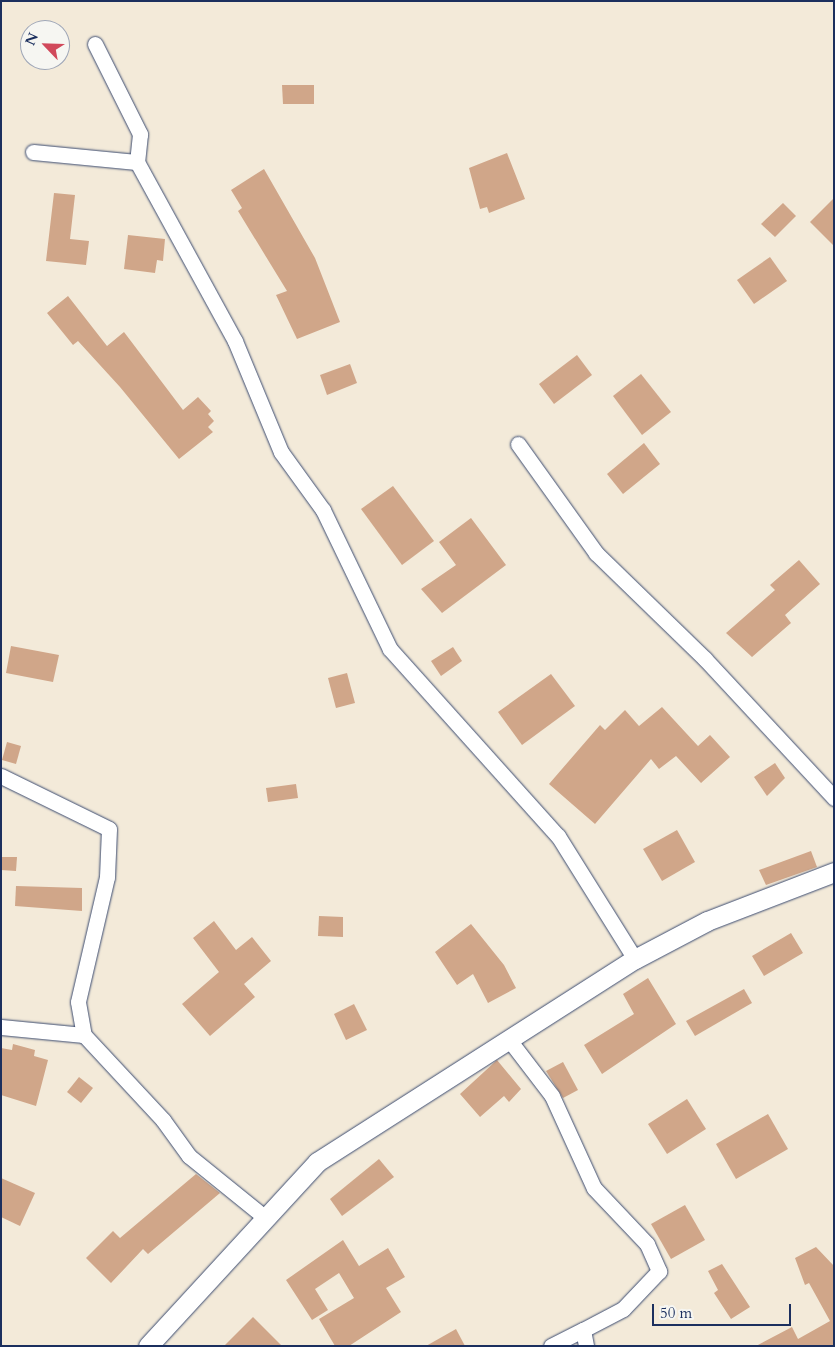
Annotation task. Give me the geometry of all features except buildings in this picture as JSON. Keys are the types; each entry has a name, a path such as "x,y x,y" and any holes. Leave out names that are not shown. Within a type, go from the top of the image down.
{"street":[{"path":"95,44 140,134 137,162 236,341 281,452 323,510 390,649 558,836 635,959"},
{"path":"33,152 137,162"},
{"path":"518,444 596,553 705,660 834,798"},
{"path":"1,776 109,829 107,878 78,1002 84,1035 163,1120 189,1156 264,1216"},
{"path":"148,1346 264,1216 317,1162 635,959 708,922 834,872"},
{"path":"1,1027 84,1035"},
{"path":"510,1040 552,1096 594,1188 647,1244 659,1271 623,1309 551,1346"},
{"path":"583,1330 586,1346"}]}
